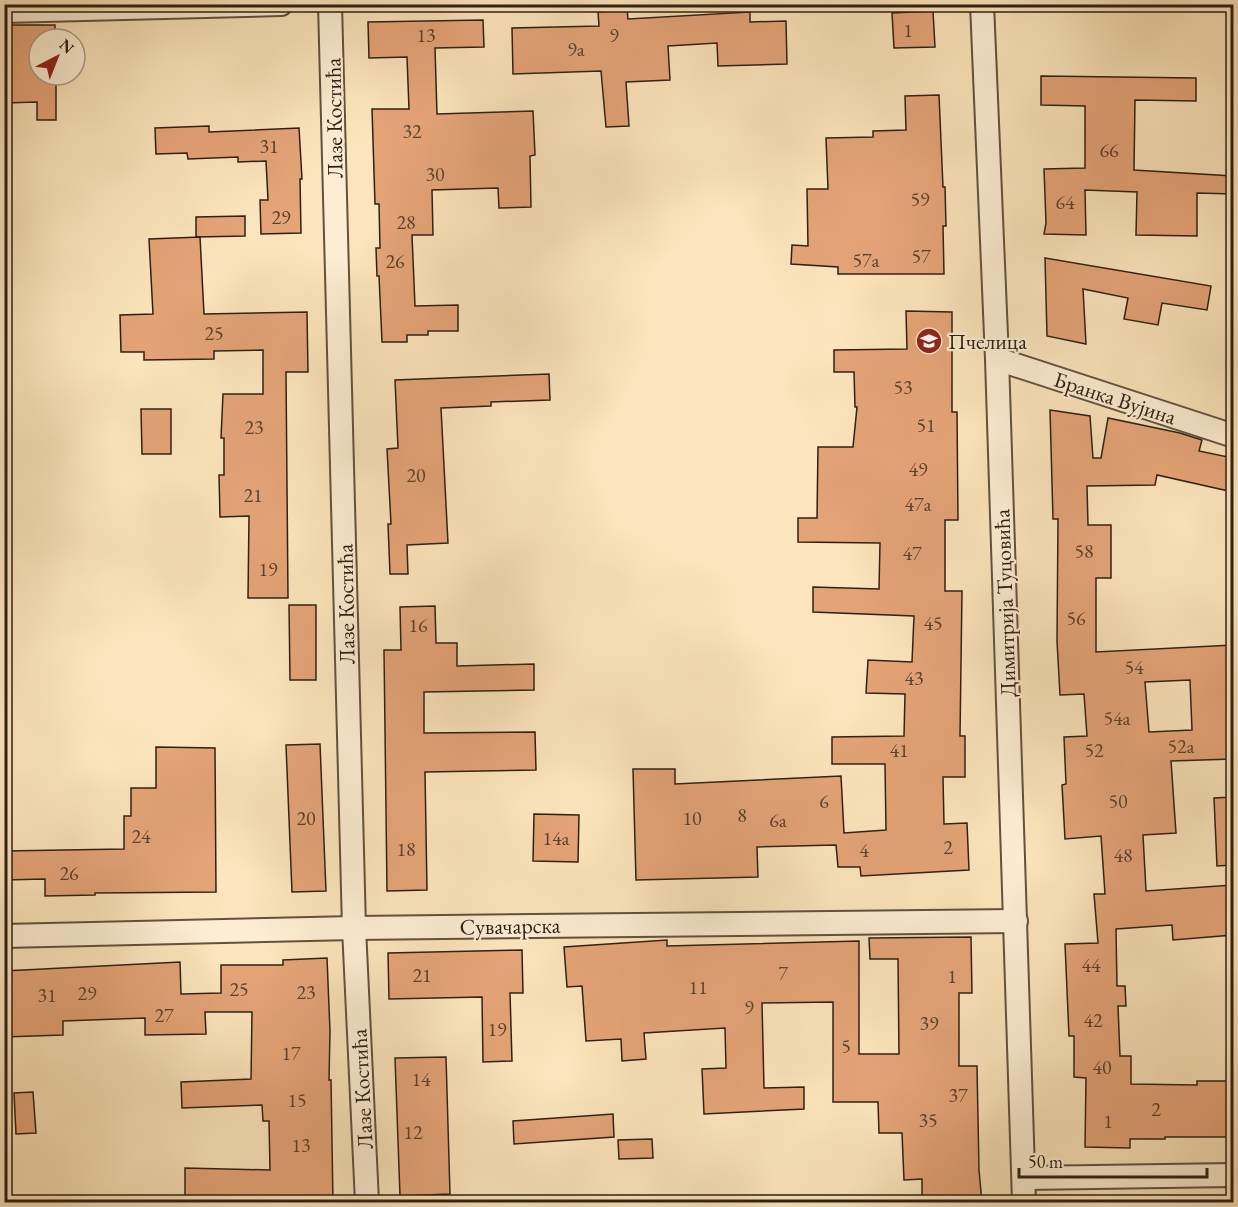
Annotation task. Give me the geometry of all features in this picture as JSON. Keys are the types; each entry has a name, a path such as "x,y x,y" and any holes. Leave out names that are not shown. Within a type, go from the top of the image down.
{"street":[{"path":"4,11 281,4"},
{"name":"Лазе Костића","path":"330,4 354,928 367,1203"},
{"name":"Димитрија Туцовића","path":"982,4 997,359 1024,1203"},
{"name":"Бранка Вујина","path":"997,359 1233,436"},
{"name":"Сувачарска","path":"4,936 354,928 1016,921"},
{"path":"1025,1178 1233,1175"}],"building":[{"path":"627,9 628,19 750,12 750,22 786,21 787,64 718,66 717,43 668,46 670,80 626,82 629,126 606,127 601,71 513,74 512,28 599,26 598,12"},
{"path":"933,11 935,47 894,48 892,13"},
{"path":"483,20 484,47 435,48 437,114 533,111 535,155 530,156 531,207 499,208 498,188 432,190 433,235 412,235 415,306 458,305 458,331 428,331 428,335 407,335 407,342 382,342 376,248 380,248 379,204 375,204 372,109 409,109 407,57 369,58 368,22"},
{"path":"4,25 55,25 55,27 27,27 27,87 56,87 56,120 37,120 37,102 4,103"},
{"path":"1041,76 1196,78 1196,101 1135,100 1134,170 1233,176 1233,194 1197,193 1197,236 1136,235 1137,192 1085,190 1086,235 1044,234 1046,223 1044,169 1085,168 1085,106 1041,105"},
{"path":"939,95 943,187 945,187 944,274 838,274 838,267 791,264 792,245 808,246 807,189 828,189 826,138 873,137 873,131 906,130 905,96"},
{"path":"209,126 209,132 299,128 302,179 300,179 301,233 261,234 260,200 268,200 266,161 238,162 238,157 188,159 187,153 156,154 155,128"},
{"path":"245,216 245,236 196,237 196,217"},
{"path":"200,237 204,314 307,312 308,372 286,372 288,598 248,598 249,516 220,517 219,475 224,475 224,438 221,438 223,394 263,394 263,350 214,351 214,359 144,360 144,352 121,352 120,315 153,314 149,239"},
{"path":"1045,258 1211,286 1207,310 1162,303 1158,325 1124,319 1128,298 1083,289 1086,344 1047,336"},
{"path":"906,311 952,312 952,412 957,412 958,520 945,520 945,591 962,591 960,736 965,736 965,777 943,777 944,824 967,823 969,870 861,876 860,867 838,867 836,845 757,847 758,877 636,880 633,769 675,769 675,784 841,776 844,833 886,830 885,764 832,764 832,737 904,736 905,694 866,693 868,660 912,662 914,616 813,612 813,587 879,589 880,543 798,542 798,518 817,518 818,447 853,447 857,407 855,407 854,372 834,372 834,350 907,349"},
{"path":"549,374 550,400 491,402 491,406 441,408 448,543 407,545 408,574 390,574 388,524 391,524 387,449 398,448 395,380"},
{"path":"141,409 171,409 171,454 142,454"},
{"path":"1050,410 1090,416 1093,458 1101,458 1108,418 1180,433 1202,440 1199,451 1233,458 1233,492 1157,475 1155,485 1087,486 1088,525 1111,525 1111,578 1096,578 1096,652 1233,645 1233,759 1171,761 1176,833 1143,835 1146,891 1233,885 1233,935 1173,940 1172,925 1116,929 1117,986 1125,986 1126,1006 1118,1006 1120,1056 1131,1056 1131,1084 1197,1085 1197,1081 1233,1081 1233,1137 1130,1139 1130,1148 1085,1147 1086,1078 1074,1077 1074,1036 1069,1036 1065,944 1098,943 1094,894 1105,894 1101,836 1065,839 1062,785 1066,784 1064,737 1087,736 1084,694 1060,695 1057,641 1058,519 1053,519","holes":["1190,680 1192,730 1149,732 1145,682"]},
{"path":"289,605 316,605 316,680 290,680"},
{"path":"435,606 436,643 457,643 457,666 534,664 534,690 424,692 424,733 535,732 536,770 425,772 427,890 387,891 384,650 401,650 400,607"},
{"path":"320,744 326,891 292,892 286,745"},
{"path":"156,747 215,748 216,892 95,893 95,895 45,896 45,879 4,880 4,851 124,849 124,816 131,816 131,788 156,788"},
{"path":"1233,797 1233,865 1217,866 1214,798"},
{"path":"534,814 579,815 578,862 533,861"},
{"path":"971,937 972,993 959,993 959,1066 977,1066 982,1203 922,1203 922,1179 904,1180 902,1133 879,1133 878,1102 833,1102 833,1002 762,1003 764,1088 804,1087 804,1109 704,1114 702,1069 726,1068 725,1028 644,1033 646,1059 622,1061 621,1039 586,1041 582,986 567,987 564,947 667,940 667,946 859,941 859,1054 899,1054 898,959 870,959 869,938"},
{"path":"522,950 523,993 510,993 512,1061 483,1062 482,997 389,999 388,953"},
{"path":"327,958 333,1203 185,1203 185,1168 270,1170 269,1121 263,1121 262,1105 182,1108 181,1082 251,1079 252,1012 205,1012 206,1034 145,1035 145,1018 63,1021 63,1035 4,1037 4,971 180,962 181,994 221,993 221,965 283,965 283,960"},
{"path":"446,1057 450,1194 400,1196 395,1058"},
{"path":"33,1092 36,1133 16,1134 14,1093"},
{"path":"613,1114 614,1137 514,1144 513,1121"},
{"path":"652,1139 653,1158 619,1159 618,1140"}],"place":[{"name":"Пчелица","path":"929,341"}]}
